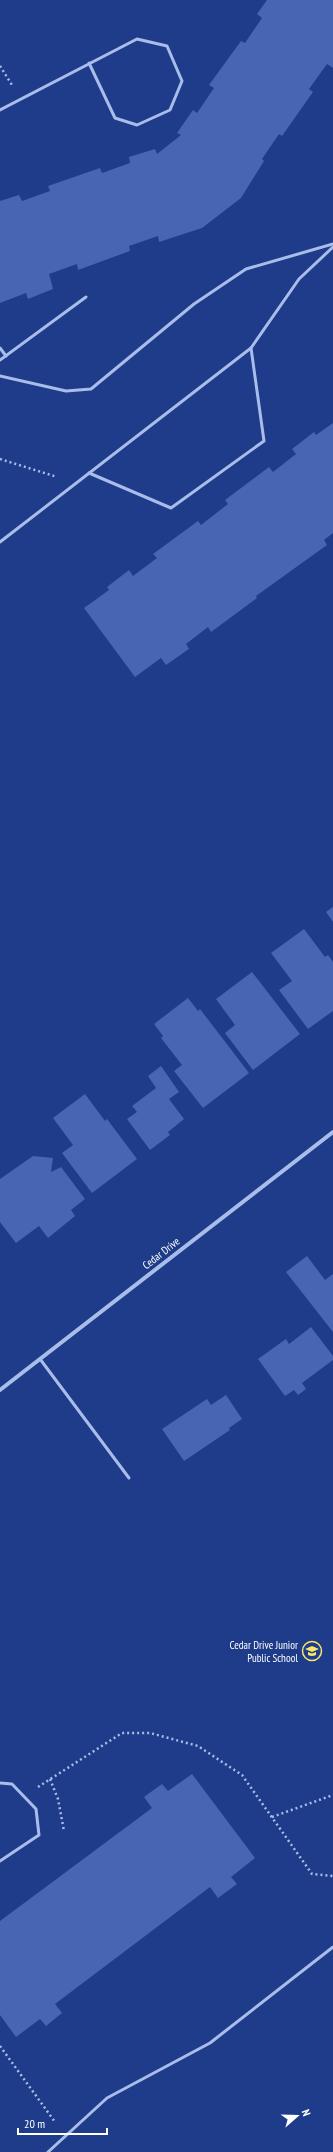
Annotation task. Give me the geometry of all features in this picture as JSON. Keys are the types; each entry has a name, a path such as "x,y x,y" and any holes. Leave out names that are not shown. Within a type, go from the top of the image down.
{"street":[{"name":"Cedar Drive","path":"0,1390 333,1132"}],"lane":[{"path":"0,110 89,63 137,39 167,46 182,81 170,110 137,125 115,118 89,63"},
{"path":"0,376 66,391 90,389 194,304 246,269 333,244"},
{"path":"0,542 251,348 299,279 333,247"},
{"path":"0,360 86,297"},
{"path":"0,348 6,356"},
{"path":"89,473 171,508 264,441 251,348"},
{"path":"40,1359 129,1478"},
{"path":"0,1783 12,1784 36,1809 39,1836 0,1861"},
{"path":"48,2152 107,2098 210,2043 333,1947"}],"path":[{"path":"0,66 20,99"},
{"path":"0,460 76,483"},
{"path":"24,1796 122,1733 150,1733 198,1746 242,1775 312,1874 333,1876"},
{"path":"50,1779 58,1799 64,1831"},
{"path":"272,1818 333,1796"},
{"path":"0,2046 66,2136"}],"building":[{"path":"267,0 333,0 333,68 327,64 309,89 313,92 282,136 279,134 262,159 264,161 241,198 202,228 159,242 158,236 129,246 130,251 78,270 77,264 49,274 53,289 28,299 26,293 0,303 0,201 19,195 22,201 50,191 48,186 100,168 102,173 130,163 129,157 155,149 157,154 181,135 177,133 193,110 197,113 214,88 209,85 241,41 245,43 262,18 257,14"},
{"path":"333,423 333,533 324,540 327,545 256,596 257,598 211,632 208,627 186,644 189,649 166,665 161,658 135,677 84,608 109,590 107,587 129,570 133,576 157,558 153,554 198,521 201,525 228,504 225,500 269,467 273,472 296,454 292,449 314,432 316,435"},
{"path":"333,907 333,922 326,912"},
{"path":"304,929 325,957 328,955 333,962 333,1011 308,1029 279,990 292,981 271,953"},
{"path":"252,972 300,1034 253,1070 225,1033 235,1025 216,999"},
{"path":"188,998 198,1011 200,1009 249,1073 203,1108 174,1071 182,1065 161,1038 163,1036 154,1024"},
{"path":"161,1066 179,1092 169,1099 184,1119 168,1132 170,1135 150,1150 127,1119 137,1112 132,1106 156,1088 148,1076"},
{"path":"85,1094 105,1121 107,1119 137,1159 92,1193 62,1153 73,1145 53,1118"},
{"path":"33,1156 53,1158 51,1172 61,1167 85,1199 71,1210 75,1216 48,1238 39,1226 16,1243 0,1222 0,1179"},
{"path":"307,1256 325,1280 333,1274 333,1332 286,1272"},
{"path":"311,1327 333,1356 333,1360 302,1383 306,1389 298,1395 294,1390 285,1396 258,1359 286,1339 289,1344"},
{"path":"226,1395 242,1419 229,1428 230,1430 184,1461 162,1429 207,1399 211,1405"},
{"path":"192,1774 255,1858 231,1877 237,1884 218,1898 210,1887 55,2004 62,2013 46,2026 40,2019 16,2037 0,2015 0,1921 152,1808 144,1797 162,1784 168,1791"}],"place":[{"name":"Cedar Drive Junior Public School","path":"312,1651"}]}
